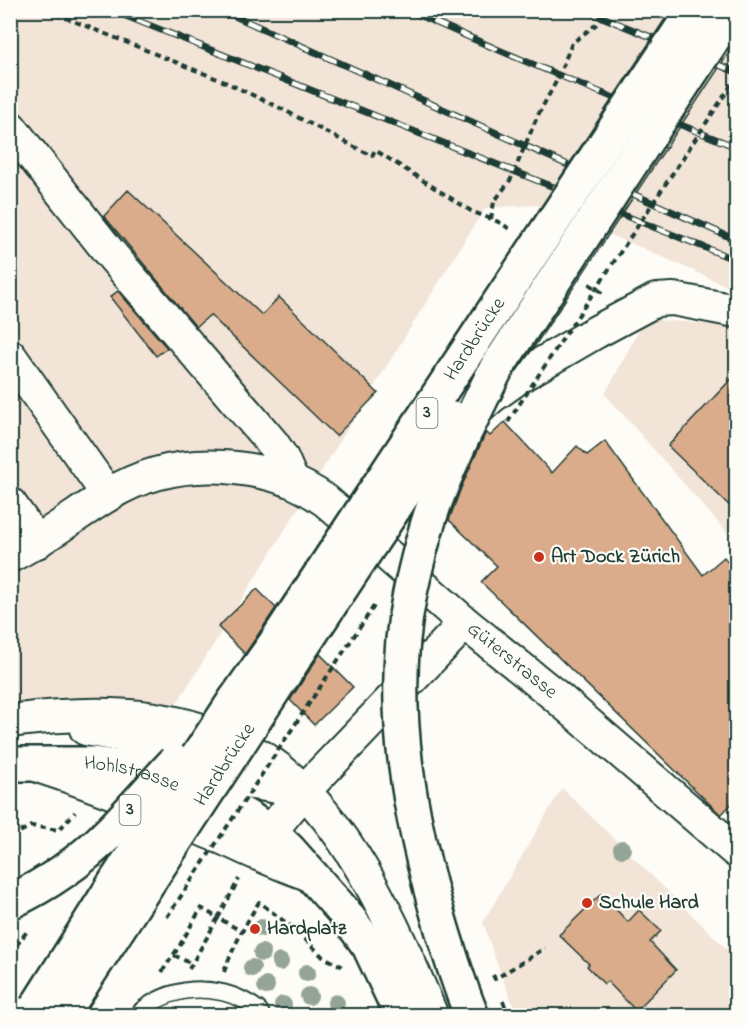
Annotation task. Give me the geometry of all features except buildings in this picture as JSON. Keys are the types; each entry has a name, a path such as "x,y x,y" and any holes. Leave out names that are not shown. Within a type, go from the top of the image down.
{"main road":[{"name":"Hardbrücke","path":"44,1013 118,878 694,10"},
{"name":"Hardbrücke","path":"472,1016 450,956 425,864 408,776 401,699 401,667 410,594 422,542 436,498 496,369 732,10"},
{"name":"Hardbrücke","path":"44,1013 463,408 496,369"},
{"name":"Hardbrücke","path":"21,913 26,894 60,873 94,847 235,700"},
{"name":"Hohlstrasse","path":"21,764 93,764 132,770 212,800 270,832 344,912 369,946 402,1016"}],"street":[{"path":"10,127 109,252 273,444 292,481"},
{"path":"356,528 450,434 491,397 522,375 649,303 668,298 736,311"},
{"path":"10,356 108,495"},
{"path":"10,504 24,549 108,495 157,474 210,466 261,472 292,481 313,492 465,623"},
{"name":"Güterstrasse","path":"270,832 304,791 465,623 556,697 736,851"},
{"path":"22,720 69,715 107,715 180,723 222,737 262,756 304,791 348,847 393,927 432,1016"},
{"name":"Hohlstrasse","path":"21,764 97,786 287,867 311,875"},
{"path":"148,1016 184,999 210,998 230,1003 253,1016"}],"path":[{"path":"46,10 225,82 372,156 375,150 471,211 501,223 519,236"},
{"path":"491,219 494,202 511,179 572,43 598,23 603,10"},
{"path":"503,431 545,364 736,78"},
{"path":"585,281 631,313"},
{"path":"162,926 379,597"},
{"path":"10,833 18,833 31,826 59,830 78,807"},
{"path":"187,974 240,876"},
{"path":"222,978 241,931 260,902 298,932 323,957 340,965 345,974"},
{"path":"168,964 201,908 241,931"},
{"path":"10,954 21,913"},
{"path":"495,979 545,948"}],"shaded area":[{"path":"11,11 736,11 736,290 640,247 536,205 485,208 174,708 57,701 11,704"},
{"path":"645,319 722,325 736,331 736,543 605,394"},
{"name":"Schule Hard","path":"562,788 736,958 736,1015 517,1015 483,922"}],"tram line":[{"path":"27,1016 42,982 178,775 244,657 671,10"},
{"path":"82,1016 114,963 393,542 532,350 736,42"},
{"path":"148,1016 174,1003 201,998 228,1003 253,1016"}],"railway":[{"path":"111,10 736,260"},
{"path":"221,10 736,240"},
{"path":"408,10 530,63 736,147"},
{"path":"585,10 736,72"},
{"path":"663,10 736,40"}],"place":[{"name":"Art Dock Zürich","path":"539,557"},
{"name":"Schule Hard","path":"587,903"},
{"name":"Hardplatz","path":"255,929"}]}
